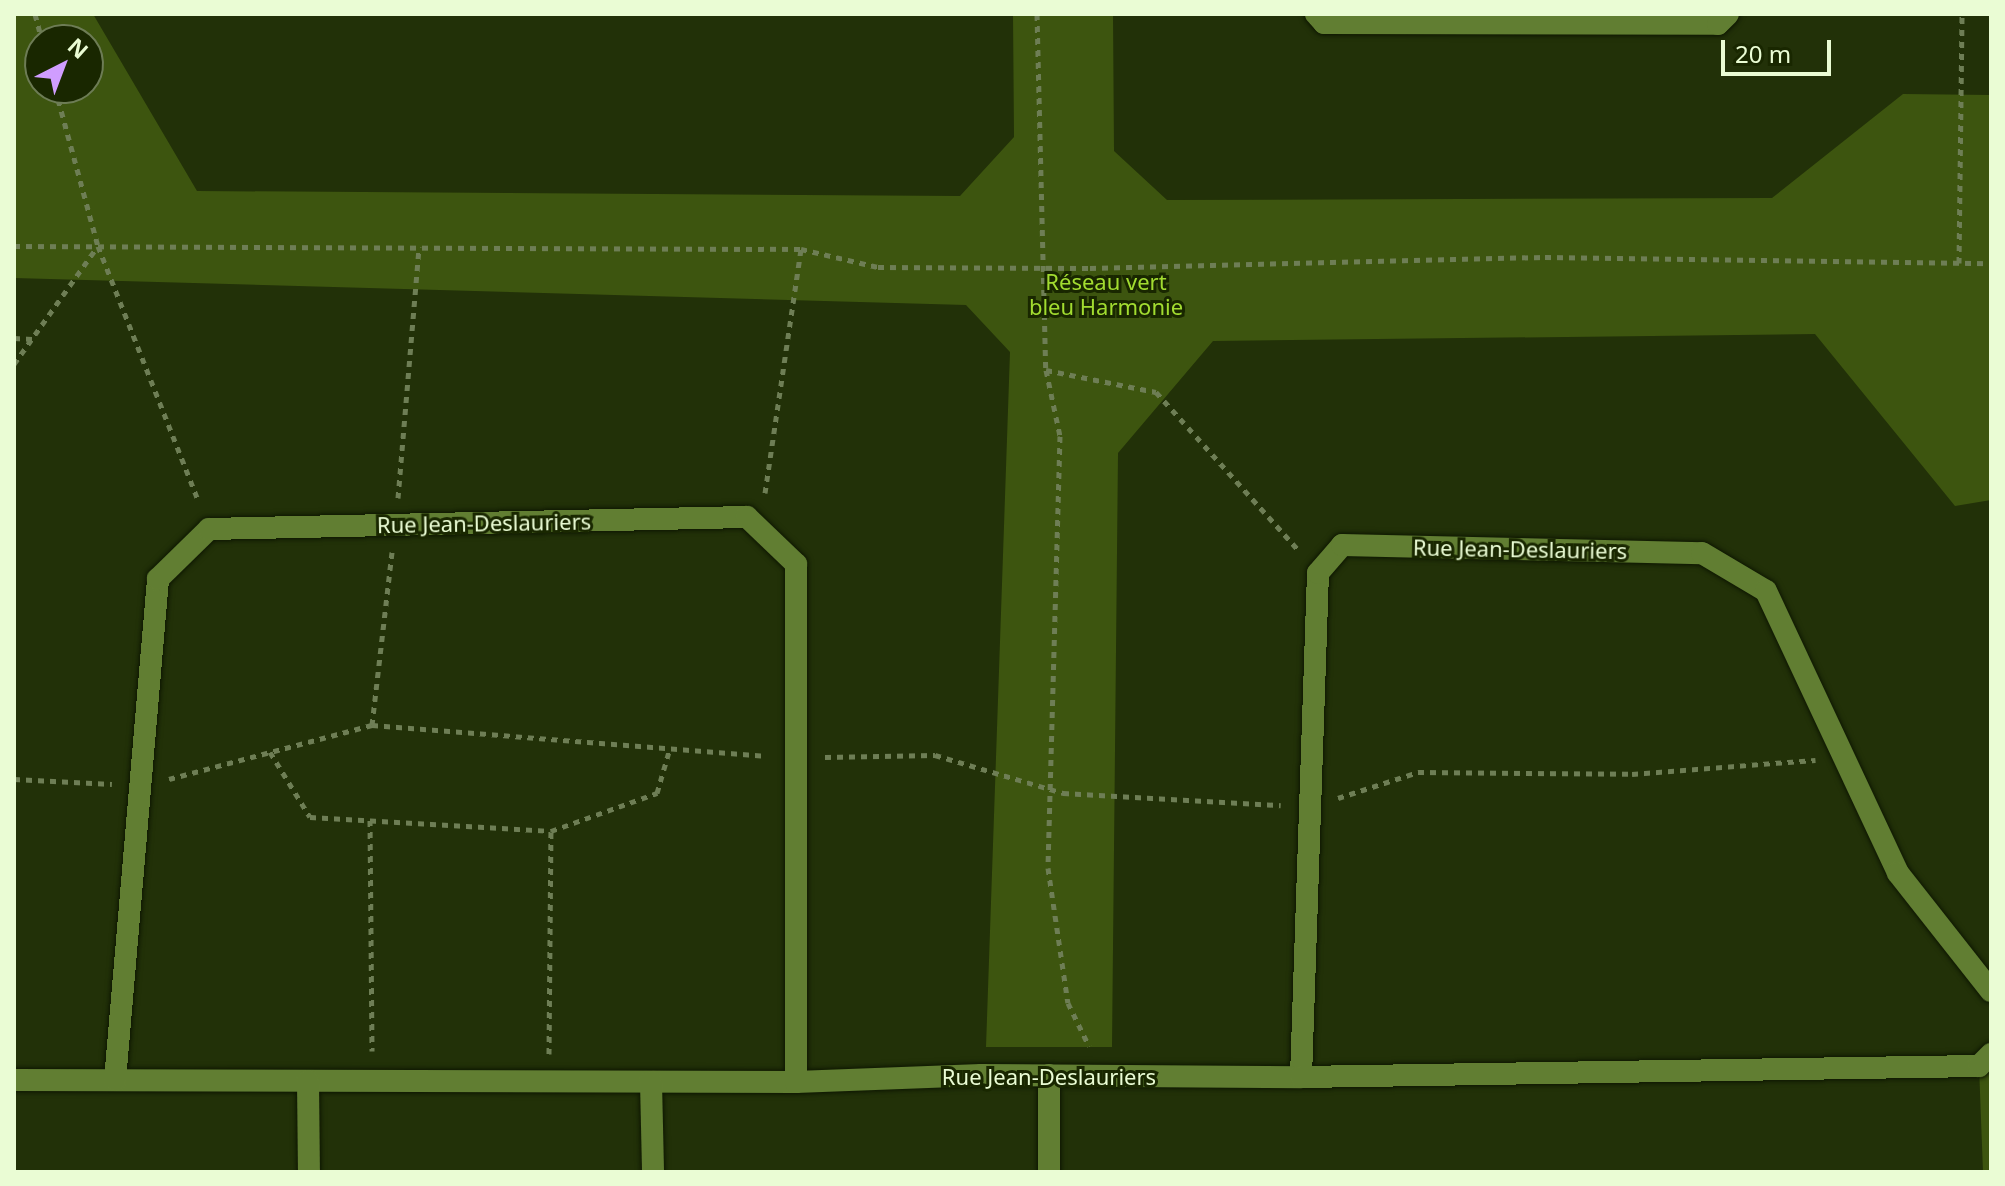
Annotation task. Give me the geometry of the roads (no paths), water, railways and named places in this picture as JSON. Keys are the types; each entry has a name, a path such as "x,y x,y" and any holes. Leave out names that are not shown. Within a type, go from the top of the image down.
{"street":[{"path":"1316,14 1324,23 1718,24 1728,14"},
{"name":"Rue Jean-Deslauriers","path":"115,1080 158,579 209,529 747,517 796,564 796,1082"},
{"name":"Rue Jean-Deslauriers","path":"1301,1077 1318,573 1342,545 1702,553 1766,591 1898,873 1991,991"},
{"name":"Rue Jean-Deslauriers","path":"14,1080 796,1082 1049,1075 1301,1077 1979,1066 1991,1054"},
{"path":"1049,1075 1049,1172"},
{"path":"308,1081 309,1172"},
{"path":"651,1082 653,1172"}],"park label":[{"name":"Réseau vert bleu Harmonie","path":"1106,294"}]}
